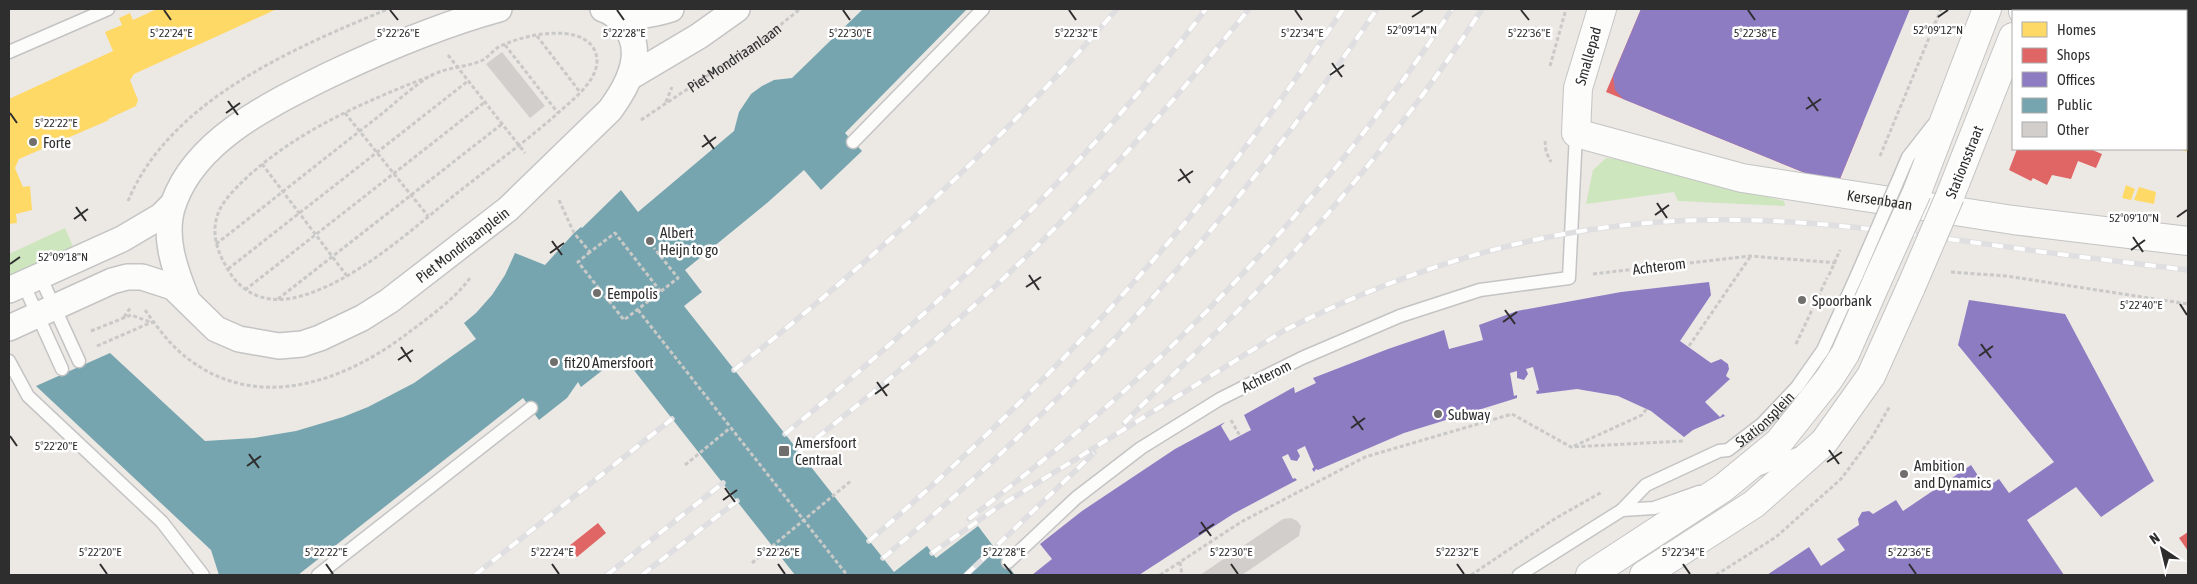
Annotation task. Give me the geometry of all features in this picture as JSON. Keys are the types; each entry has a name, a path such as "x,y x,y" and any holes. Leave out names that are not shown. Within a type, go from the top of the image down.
{"main road":[{"name":"Smallepad","path":"1576,133 1578,88 1602,9"},
{"path":"1867,278 1906,188 1950,103 1987,9"},
{"name":"Stationsstraat","path":"1824,442 1871,376 1950,196 2012,40"},
{"name":"Kersenbaan","path":"1576,133 1742,178 2013,220 2188,242"},
{"name":"Stationsplein","path":"1590,575 1737,478 1779,442 1829,379 1845,354 1867,278"},
{"path":"1644,575 1754,504 1824,442"}],"street":[{"name":"Piet Mondriaanplein","path":"186,298 176,274 170,250 173,204 179,190 198,162 229,133 287,96 370,56 430,31 499,9"},
{"path":"608,11 632,16 644,16 671,9"},
{"path":"630,76 699,36 737,9"},
{"name":"Piet Mondriaanplein","path":"9,328 112,281 127,277 157,281 173,287 186,298 200,315 216,328 239,340 279,346 302,344 320,338 362,318 389,301 508,209 610,110 622,94 630,76 634,60 632,41 627,29 608,11"},
{"name":"Piet Mondriaanplein","path":"24,283 130,234 161,216 173,204"}],"lane":[{"path":"9,52 108,9"},
{"path":"853,142 983,9"},
{"path":"1569,278 1576,133"},
{"name":"Achterom","path":"1008,562 1076,498 1141,448 1220,399 1302,358 1400,316 1480,290 1569,278"},
{"name":"Stationsplein","path":"1519,575 1622,510 1646,484 1719,451 1728,450 1762,424 1797,387 1823,350 1867,278"},
{"path":"24,283 46,311 79,361"},
{"path":"24,283 46,311 62,369"},
{"path":"9,361 28,396 162,522 203,575"},
{"path":"318,575 530,408"},
{"name":"Stationsplein","path":"1622,510 1654,508 1737,478 1824,442"}],"path":[{"name":"Piet Mondriaanlaan","path":"666,102 764,38 800,9"},
{"path":"1880,158 1941,9"},
{"path":"430,31 544,176 555,192 574,233 590,252"},
{"path":"558,32 582,37 591,44 597,55 596,67 592,78 558,113 428,216 347,276 312,292 277,301 261,298 245,290 228,269 216,244 215,228 219,211 230,194 262,164 314,130 377,96 457,67 482,60 505,45 558,32"},
{"path":"537,36 580,92"},
{"path":"505,45 558,113"},
{"path":"216,244 433,75"},
{"path":"228,269 468,80"},
{"path":"245,290 485,102"},
{"path":"345,113 428,216"},
{"path":"277,301 502,124"},
{"path":"262,164 347,276"},
{"path":"654,248 678,278 661,292 638,310 624,320 578,262 615,233 661,292"},
{"path":"1689,346 1750,256 1838,263"},
{"name":"Achterom","path":"1569,278 1650,266 1750,256"},
{"path":"1946,272 2006,276 2188,304"},
{"path":"1793,349 1829,275"},
{"path":"638,310 847,575"},
{"path":"1571,447 1642,415 1647,408"},
{"path":"1160,575 1241,522 1365,457 1512,414 1571,447 1693,440"},
{"path":"685,465 730,428"},
{"path":"752,563 852,480"},
{"path":"1716,575 1776,537"},
{"path":"1180,562 1182,575"}],"green space":[{"path":"1606,158 1634,161 1784,201 1785,206 1678,201 1674,192 1586,204 1593,170"},
{"path":"65,228 74,249 9,279 9,254"}],"building: Homes":[{"name":"Forte","path":"157,9 277,9 134,74 130,80 138,100 136,106 109,120 19,159 15,168 23,187 30,186 32,210 16,214 17,223 9,224 9,99 113,51 105,32 122,25 119,18 130,13 133,20"},
{"path":"2188,9 2188,31 2187,10 2158,10"},
{"path":"2187,92 2188,93 2188,152 2182,150 2187,150"},
{"path":"2126,185 2135,189 2131,200 2122,198"},
{"path":"2139,187 2156,192 2154,204 2134,200"}],"building: Shops":[{"path":"1641,9 1657,9 1863,123 1837,186 1606,92"},
{"path":"2017,150 2092,150 2102,154 2096,168 2078,161 2071,179 2052,175 2047,185 2033,178 2031,181 2009,170"},
{"path":"598,523 606,533 577,557 569,546"},
{"path":"2188,532 2188,551 2179,538"}],"building: Offices":[{"path":"1641,9 1910,9 1837,186 1623,99 1615,90 1613,76"},
{"path":"1709,282 1711,295 1680,341 1711,363 1721,359 1728,364 1729,369 1726,376 1730,379 1705,402 1720,417 1723,414 1725,416 1693,430 1684,437 1651,411 1618,396 1577,389 1537,394 1536,391 1539,390 1533,367 1526,369 1528,374 1524,380 1517,378 1517,371 1510,373 1514,396 1517,395 1517,398 1404,433 1318,470 1316,469 1314,472 1312,469 1314,467 1305,446 1297,450 1300,456 1297,461 1291,460 1288,454 1282,457 1293,479 1297,480 1233,514 1139,575 1032,575 1052,559 1040,544 1082,511 1175,449 1225,422 1221,426 1230,441 1251,430 1244,415 1294,387 1295,393 1316,383 1313,378 1444,330 1449,349 1483,340 1479,325 1517,311 1621,292"},
{"path":"1969,300 2065,314 2154,481 2101,517 2076,487 2027,520 2064,575 1767,575 1809,547 1821,566 1845,550 1837,539 1859,525 1858,519 1862,512 1869,511 1873,514 1896,500 1903,511 1971,465 1986,488 1999,479 2009,493 2054,462 1958,345"}],"building: Public":[{"name":"Eempolis","path":"863,9 967,9 845,133 862,151 821,190 804,170 685,270 702,292 684,306 894,572 927,546 936,558 978,526 1015,575 795,575 622,355 581,387 578,382 567,398 539,420 523,398 298,575 219,575 211,550 36,386 110,353 205,441 254,438 296,431 343,417 368,407 414,383 476,339 464,323 492,295 505,275 515,253 545,265 574,233 582,228 621,190 638,212 734,131 739,112 751,94 774,80 792,78"}],"building: Other":[{"path":"502,52 545,106 530,118 486,64"},
{"path":"1291,518 1301,526 1299,536 1242,575 1200,575 1283,519"}],"railway":[{"path":"734,370 786,329 886,243 982,153 1117,9"},
{"path":"785,434 899,336 1008,234 1111,125 1206,9"},
{"path":"799,452 919,354 1034,249 1145,132 1249,9"},
{"path":"869,541 1002,420 1065,357 1125,292 1240,155 1293,83 1343,9"},
{"path":"883,558 954,497 1022,434 1087,369 1150,301 1268,160 1377,9"},
{"path":"969,519 1117,398 1224,293 1345,157 1382,109 1452,9"},
{"path":"1124,423 1259,289 1327,215 1419,100 1482,9"},
{"path":"932,553 998,507 1285,330 1335,306 1438,266 1543,238 1597,229 1652,223 1747,220 1865,228 2188,270"},
{"path":"475,575 672,419"},
{"path":"966,575 1094,453"},
{"path":"607,575 723,483"},
{"path":"642,575 737,501"}],"place":[{"name":"Forte","path":"33,142"},
{"name":"Albert Heijn to go","path":"650,241"},
{"name":"Eempolis","path":"597,293"},
{"name":"Spoorbank","path":"1802,300"},
{"name":"fit20 Amersfoort","path":"554,362"},
{"name":"Subway","path":"1438,414"},
{"name":"Amersfoort Centraal","path":"784,451"},
{"name":"Ambition and Dynamics","path":"1904,474"}]}
